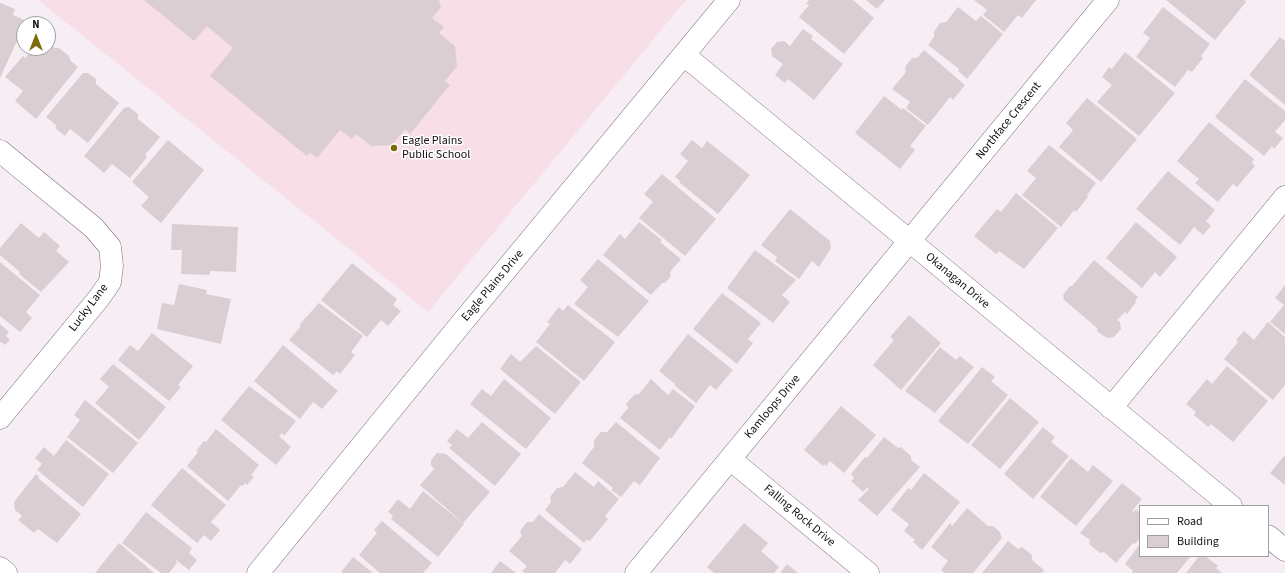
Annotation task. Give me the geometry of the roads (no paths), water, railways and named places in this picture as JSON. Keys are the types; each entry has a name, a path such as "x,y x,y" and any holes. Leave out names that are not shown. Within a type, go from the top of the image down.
{"street":[{"name":"Eagle Plains Drive","path":"258,573 456,330 729,0"},
{"name":"Northface Crescent","path":"910,241 1108,0"},
{"name":"Okanagan Drive","path":"684,55 1230,505"},
{"name":"Lucky Lane","path":"0,151 94,228 110,247 112,266 110,282 99,298 0,418"},
{"path":"1111,408 1285,197"},
{"name":"Kamloops Drive","path":"636,573 910,241"},
{"name":"Falling Rock Drive","path":"730,459 868,573"},
{"path":"1269,537 1285,550"},
{"path":"0,568 6,573"}],"place":[{"name":"Eagle Plains Public School","path":"394,148"}]}
